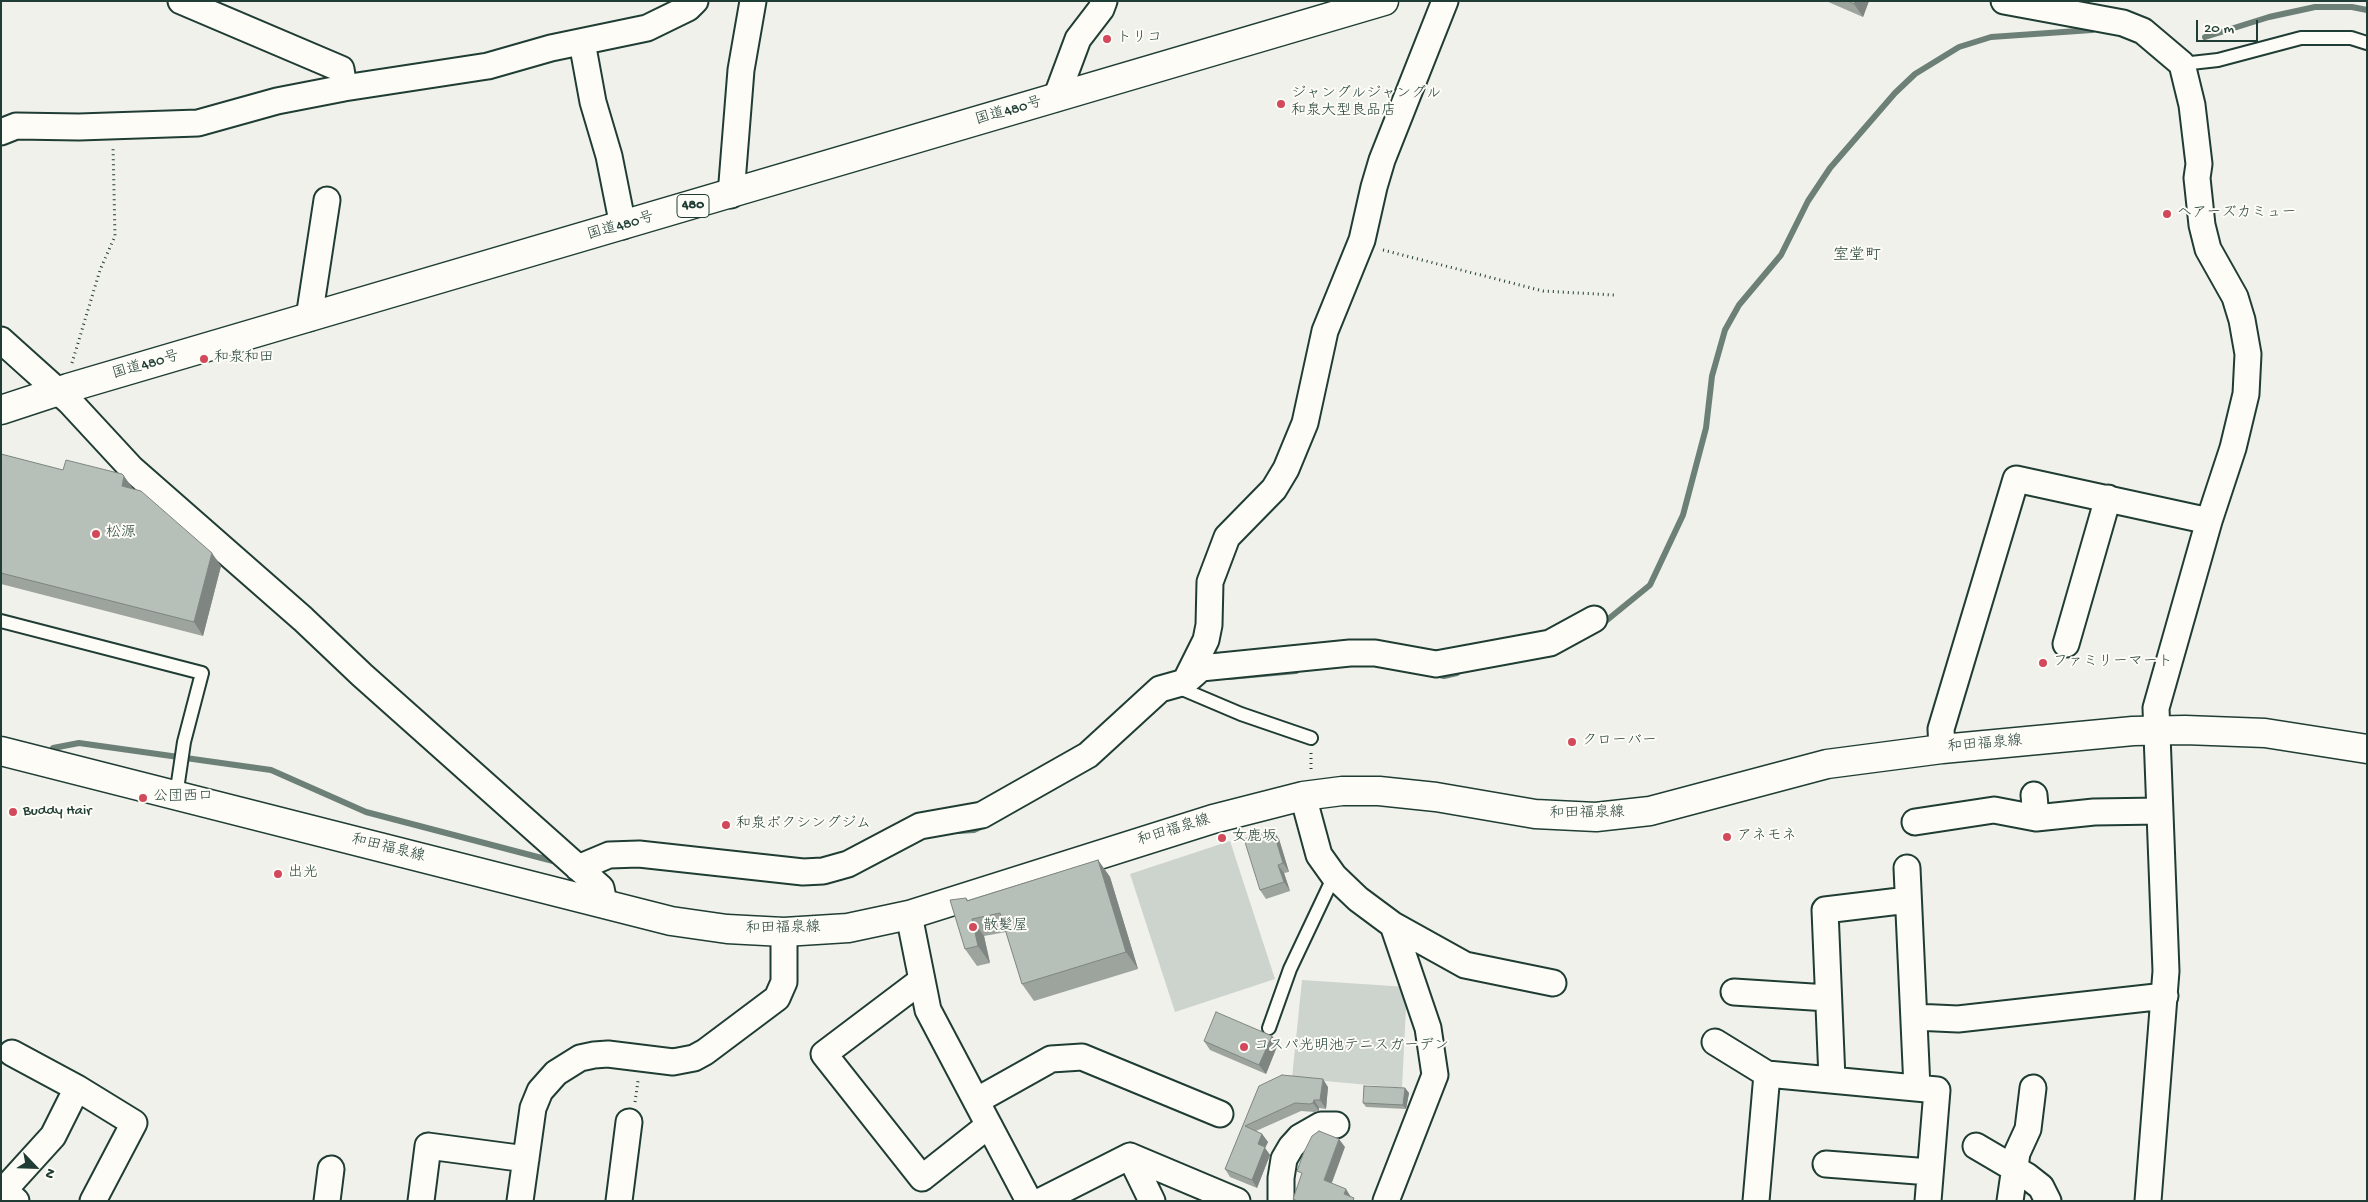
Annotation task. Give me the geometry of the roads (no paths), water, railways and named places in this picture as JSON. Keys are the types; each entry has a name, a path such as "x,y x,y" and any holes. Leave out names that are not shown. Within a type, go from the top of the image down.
{"main road":[{"name":"国道480号","path":"1,410 62,390 731,195 1384,1"},
{"name":"和田福泉線","path":"1,751 671,921 727,929 784,932 848,928 909,915 1213,819 1307,785 1342,791 1379,791 1436,797 1535,814 1596,816 1650,811 1827,764 1942,749 2156,731 2265,733 2367,749"}],"street":[{"path":"181,1 341,69 344,88"},
{"path":"1,132 16,126 113,126 198,123 277,101 344,88 488,66 647,28 688,8 695,1"},
{"path":"731,195 741,70 753,1"},
{"path":"1056,98 1078,39 1101,10 1104,1"},
{"path":"1179,684 1206,640 1209,625 1210,582 1227,537 1274,489 1286,469 1305,423 1325,331 1360,244 1382,160 1445,1"},
{"path":"2004,1 2123,23 2143,31 2182,64 2192,105 2199,164 2197,178 2202,225 2208,249 2235,297 2242,320 2248,354 2246,394 2233,448 2209,521 2156,708 2166,971 2148,1201"},
{"path":"582,42 593,102 609,156 622,226"},
{"path":"309,318 327,200"},
{"path":"1,340 62,390 70,402 132,469 296,613 369,682 601,888 604,903"},
{"path":"1942,749 1941,729 2016,479 2209,521"},
{"path":"2066,644 2090,599 2108,498"},
{"path":"578,868 609,855 639,854 802,872 824,871 848,864 920,826 982,815 1088,755 1160,689 1179,684 1201,668 1350,653 1375,653 1436,664 1550,643 1594,619"},
{"path":"1307,785 1319,855 1334,876 1358,899 1393,925 1465,965 1553,983"},
{"path":"1927,813 2035,806 2094,812 2159,811"},
{"path":"1907,868 1917,1088"},
{"path":"1832,1079 1824,910 1908,900"},
{"path":"909,915 928,1010 1029,1201"},
{"path":"1386,1201 1435,1075 1428,1028 1393,925"},
{"path":"520,1201 533,1108 540,1091 556,1073 580,1058 594,1055 673,1062 694,1058 777,998 784,982 784,932"},
{"path":"922,980 824,1054 922,1178 989,1125"},
{"path":"1734,992 1828,998"},
{"path":"1914,1017 1958,1019 2165,996"},
{"path":"1715,1042 1767,1074 1937,1090 1928,1201"},
{"path":"12,1053 77,1088 134,1123 93,1201"},
{"path":"976,1100 1051,1059 1082,1057 1220,1114"},
{"path":"1756,1201 1767,1074"},
{"path":"16,1201 4,1190 53,1136 77,1088"},
{"path":"2010,1201 2017,1153 2028,1130 2033,1088"},
{"path":"619,1201 635,1155 629,1122"},
{"path":"1281,1201 1281,1178 1284,1159 1290,1147 1300,1137 1321,1125 1336,1125"},
{"path":"421,1201 428,1146 526,1159"},
{"path":"1976,1146 2014,1168 2041,1187 2048,1201"},
{"path":"1130,1156 1152,1201"},
{"path":"1041,1201 1130,1156 1237,1201"},
{"path":"1826,1164 1930,1172"},
{"path":"327,1201 331,1169"}],"lane":[{"path":"2182,64 2218,60 2301,38 2351,38 2367,42"},
{"path":"1,621 202,673 184,742 176,796"},
{"path":"1179,684 1241,714 1311,738"},
{"path":"1269,1028 1290,968 1334,876"}],"waterway":[{"path":"2205,37 2269,17 2315,7 2352,7 2367,10"},
{"path":"1601,625 1650,585 1683,515 1706,428 1712,376 1725,330 1739,305 1781,255 1808,201 1830,168 1895,93 1915,74 1959,47 1991,37 2092,30"},
{"path":"1229,677 1296,671"},
{"path":"1435,674 1444,676 1457,673"},
{"path":"53,748 79,743 271,770 366,812 553,861"},
{"path":"958,831 974,830 985,825"}],"place":[{"name":"トリコ","path":"1107,39"},
{"name":"ジャングルジャングル 和泉大型良品店","path":"1281,104"},
{"name":"ヘアーズカミュー","path":"2167,214"},
{"name":"和泉和田","path":"204,359"},
{"name":"松源","path":"96,534"},
{"name":"ファミリーマート","path":"2043,663"},
{"name":"クローバー","path":"1572,742"},
{"name":"公団西口","path":"143,798"},
{"name":"Buddy Hair","path":"13,812"},
{"name":"和泉ボクシングジム","path":"726,825"},
{"name":"アネモネ","path":"1727,837"},
{"name":"女鹿坂","path":"1222,838"},
{"name":"出光","path":"278,874"},
{"name":"散髪屋","path":"973,927"},
{"name":"コスパ光明池テニスガーデン","path":"1244,1047"}],"district":[{"name":"室堂町","path":"1857,257"}]}
